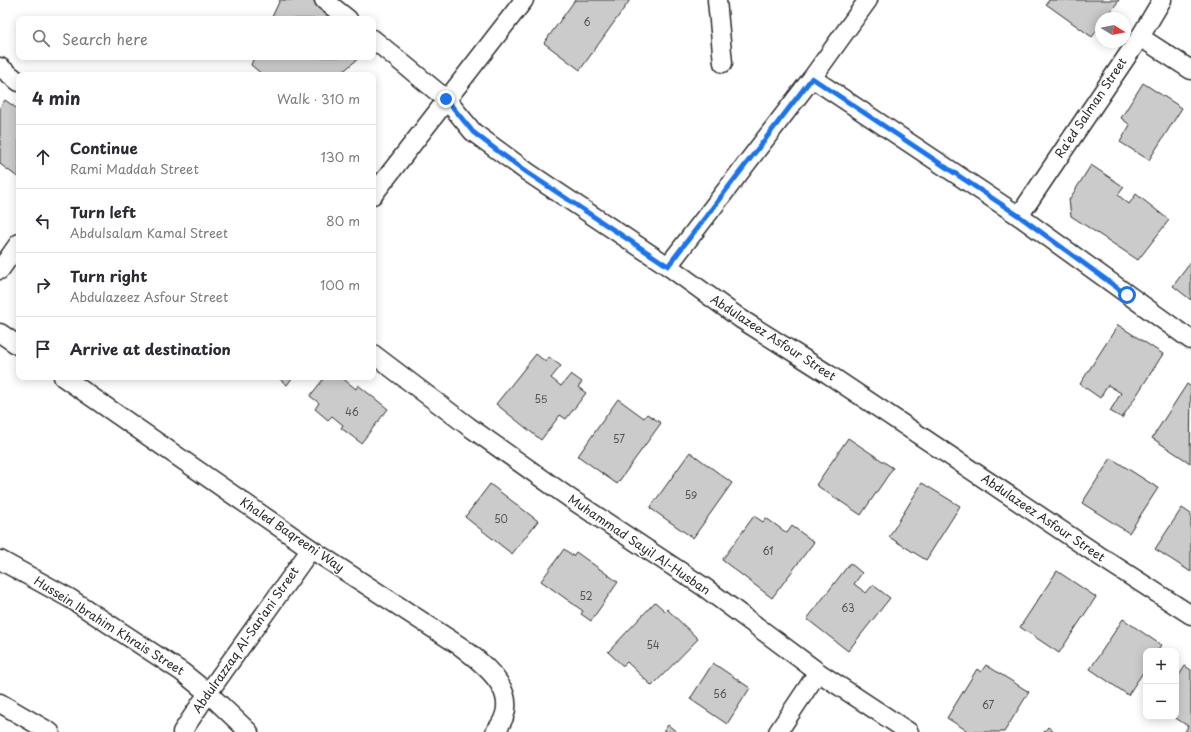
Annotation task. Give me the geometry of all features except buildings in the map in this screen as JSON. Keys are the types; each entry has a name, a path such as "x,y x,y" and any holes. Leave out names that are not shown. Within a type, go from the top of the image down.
{"street":[{"path":"324,0 344,16"},
{"path":"376,191 524,0"},
{"path":"717,0 723,63"},
{"path":"668,266 812,78 868,0"},
{"name":"Ra'ed Salman Street","path":"1019,216 1140,37 1162,0"},
{"path":"1140,37 1191,70"},
{"name":"Abdulazeez Asfour Street","path":"376,41 446,99 473,132 528,173 668,266 741,319 828,374 1094,553 1191,615"},
{"path":"0,67 16,80"},
{"path":"812,78 1019,216 1191,340"},
{"path":"0,270 16,248"},
{"path":"0,333 16,344"},
{"name":"Muhammad Sayil Al-Husban","path":"376,356 522,465 704,587 818,672 909,732"},
{"name":"Khaled Baqreeni Way","path":"67,380 311,549 460,646 480,661 497,679 504,690 507,705 505,718 495,732"},
{"name":"Abdulrazzaq Al-San'ani Street","path":"182,732 208,693 311,549"},
{"name":"Hussein Ibrahim Khrais Street","path":"0,560 71,599 182,672 208,693 249,732"},
{"path":"778,732 818,672"},
{"path":"0,703 50,732"}],"route":[{"path":"446,99 473,132 499,152 668,266 812,78 1019,216 1127,295"}]}
